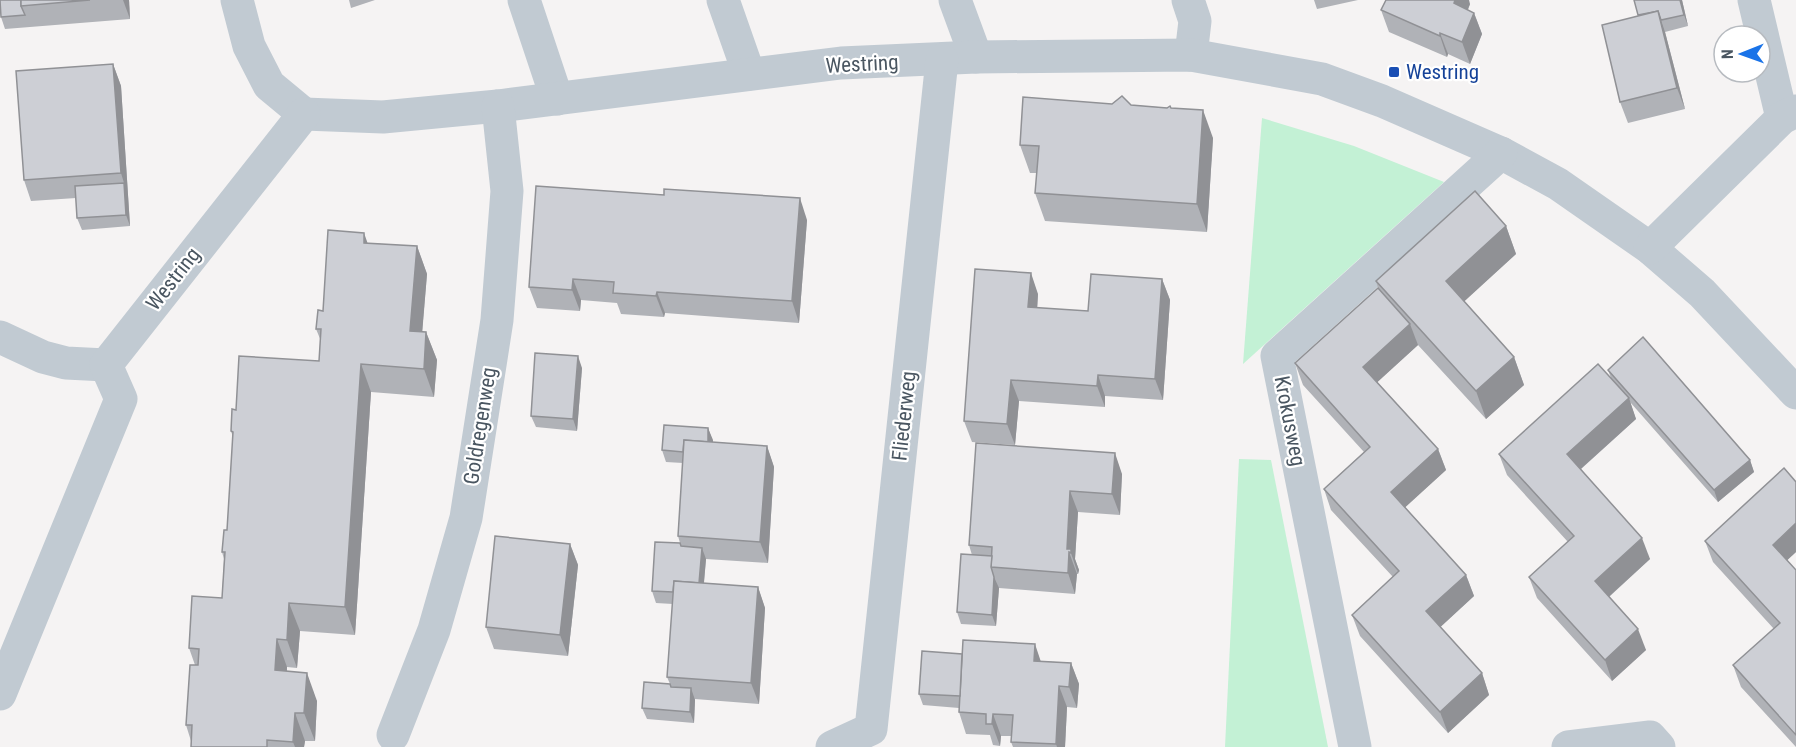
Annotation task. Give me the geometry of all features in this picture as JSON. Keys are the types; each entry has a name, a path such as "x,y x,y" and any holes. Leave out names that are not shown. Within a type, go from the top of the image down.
{"street":[{"path":"237,0 249,46 269,84 304,114"},
{"path":"524,0 557,99"},
{"path":"723,0 749,74"},
{"path":"955,0 976,57"},
{"path":"1188,0 1195,21 1191,55"},
{"path":"1650,248 1789,115 1754,0"},
{"name":"Westring","path":"106,364 304,114 383,117 498,106 841,63 976,57 1191,55 1322,79 1382,101 1501,153 1558,184 1650,248 1702,293 1796,393"},
{"name":"Fliederweg","path":"832,747 871,729 942,60"},
{"name":"Goldregenweg","path":"393,735 434,630 467,506 497,320 507,191 498,106"},
{"name":"Krokusweg","path":"1355,747 1277,356 1501,153"},
{"path":"0,337 43,357 66,363 106,364 121,399 0,694"},
{"path":"1568,747 1654,742"}],"green space":[{"path":"1262,118 1354,146 1444,182 1243,364"},
{"path":"1239,459 1271,460 1328,747 1225,747"}],"building":[{"path":"0,0 21,0 25,15 1,17"},
{"path":"21,0 90,0 21,6"},
{"path":"1386,0 1455,0 1454,3 1474,13 1462,42 1440,33 1440,36 1381,10"},
{"path":"1634,0 1680,0 1684,15 1661,20 1658,11 1638,15"},
{"path":"1658,11 1677,88 1620,102 1602,25"},
{"path":"113,64 121,173 24,180 16,71"},
{"path":"1122,96 1131,105 1203,110 1197,204 1035,193 1039,146 1020,145 1023,97 1112,104"},
{"path":"124,183 126,215 77,218 75,186"},
{"path":"536,186 664,195 664,189 800,198 792,301 657,292 656,296 613,293 614,282 573,279 572,290 529,287"},
{"path":"1475,191 1506,226 1446,281 1514,357 1476,391 1376,281"},
{"path":"328,230 364,233 364,243 417,246 410,331 426,332 424,369 361,364 345,607 289,603 287,640 277,639 275,670 307,673 304,713 295,713 293,742 267,740 267,747 191,747 192,725 186,725 190,665 198,665 199,649 189,648 192,596 222,598 225,552 222,552 224,530 227,530 233,432 231,431 232,409 236,410 239,356 319,361 321,329 316,329 318,310 323,311"},
{"path":"975,269 1031,273 1028,307 1088,311 1091,274 1162,279 1155,379 1098,375 1097,386 1011,380 1007,424 964,421"},
{"path":"1378,288 1410,324 1363,367 1438,449 1391,492 1466,575 1426,611 1482,673 1440,712 1352,615 1399,571 1324,489 1370,447 1295,363"},
{"path":"1643,337 1750,460 1714,490 1608,370"},
{"path":"535,353 578,356 573,419 531,416"},
{"path":"1598,364 1629,398 1567,454 1642,538 1595,581 1638,629 1605,660 1529,577 1574,536 1499,454"},
{"path":"664,425 708,428 708,442 684,440 683,452 662,450"},
{"path":"684,440 767,446 760,542 678,536"},
{"path":"976,443 1115,453 1112,494 1070,491 1067,549 1071,549 1071,553 1069,552 1068,573 991,567 992,547 969,545"},
{"path":"1784,468 1796,482 1796,523 1773,545 1796,570 1796,735 1733,665 1780,623 1705,541"},
{"path":"495,536 570,544 560,635 486,627"},
{"path":"655,542 680,543 681,546 702,548 699,583 674,581 673,592 652,591"},
{"path":"961,554 992,556 991,567 994,577 992,615 957,612"},
{"path":"674,581 758,587 751,683 667,677"},
{"path":"963,640 1035,644 1034,661 1071,663 1069,687 1059,686 1056,744 1011,742 1013,715 993,714 992,724 986,724 986,714 959,712"},
{"path":"922,651 962,654 960,696 919,694"},
{"path":"644,682 691,688 690,712 642,708"}],"place":[{"name":"Westring","path":"1394,72"}]}
